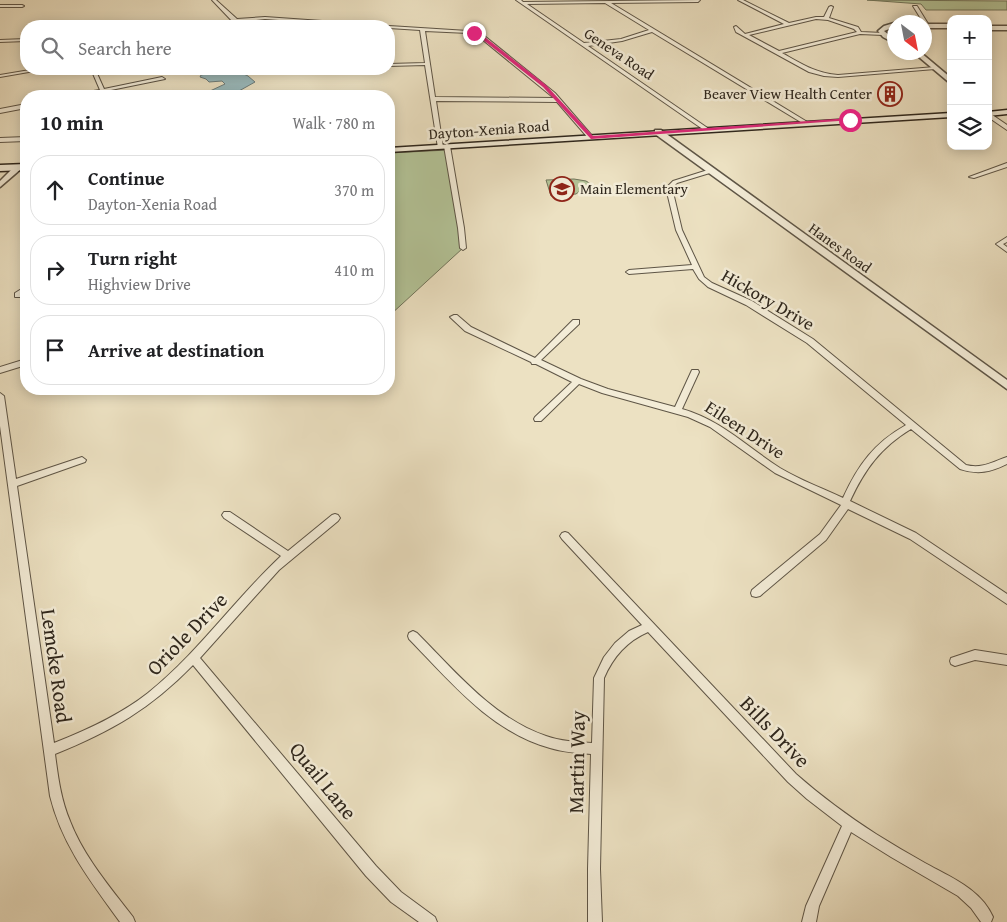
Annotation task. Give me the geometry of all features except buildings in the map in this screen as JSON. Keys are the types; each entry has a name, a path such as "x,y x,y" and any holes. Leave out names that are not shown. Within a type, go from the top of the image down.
{"main road":[{"path":"992,114 1007,112"},
{"name":"Dayton-Xenia Road","path":"395,150 947,115"},
{"path":"0,168 20,167"}],"street":[{"path":"214,0 235,20"},
{"path":"740,0 789,25"},
{"path":"520,2 698,1"},
{"name":"Geneva Road","path":"520,2 706,129"},
{"path":"606,2 806,123"},
{"path":"0,6 22,6"},
{"path":"826,19 831,7"},
{"path":"915,7 920,15"},
{"path":"246,20 265,18 294,20"},
{"path":"745,35 810,18 826,19 859,32"},
{"path":"882,33 887,26"},
{"path":"932,26 947,26"},
{"path":"395,27 468,32 480,35 544,86 559,100 591,138"},
{"path":"736,27 738,31 811,71 829,76 935,68"},
{"path":"992,28 1007,28"},
{"path":"422,29 432,98 460,221 462,248"},
{"path":"583,45 622,40 653,30"},
{"path":"778,53 859,32 882,33 887,36"},
{"path":"0,41 20,40"},
{"path":"926,60 947,78"},
{"path":"395,65 426,64"},
{"path":"0,76 20,73"},
{"path":"96,75 103,90"},
{"path":"116,90 162,79"},
{"path":"432,98 559,100"},
{"path":"0,111 20,107"},
{"path":"992,117 1007,128"},
{"name":"Hanes Road","path":"658,132 1007,386"},
{"path":"0,140 20,139"},
{"path":"972,177 1007,165"},
{"path":"0,185 20,169"},
{"name":"Hickory Drive","path":"711,171 675,182 669,188 679,230 694,267 701,278 710,285 749,304 810,341 958,464 972,470 989,469 1007,460"},
{"path":"1007,240 999,244 1007,250"},
{"path":"629,272 694,267"},
{"name":"Eileen Drive","path":"454,317 468,329 578,381 605,391 677,411 713,425 778,471 913,536 1007,600"},
{"path":"535,362 576,322"},
{"path":"0,370 20,364"},
{"path":"677,411 695,372"},
{"path":"538,419 578,381"},
{"name":"Lemcke Road","path":"0,396 48,751 58,806 75,847 128,922"},
{"path":"756,593 823,537 846,503 858,473 868,458 888,439 912,425"},
{"path":"12,484 82,460"},
{"path":"228,515 288,556"},
{"name":"Oriole Drive","path":"48,751 92,733 131,711 163,687 288,556 335,518"},
{"name":"Bills Drive","path":"565,536 792,778 818,802 848,825 964,891 986,917"},
{"name":"Martin Way","path":"595,922 598,688 602,669 621,642 634,633 650,626"},
{"path":"413,636 488,709 527,735 548,743 597,749"},
{"path":"955,661 974,655 1007,660"},
{"name":"Quail Lane","path":"193,657 371,871 406,905 430,922"},
{"path":"809,922 813,906 848,825"}],"green space":[{"path":"867,0 1007,1 1007,10 926,10 921,4"},
{"path":"448,150 463,248 395,310 395,153"},
{"path":"574,179 586,181 596,187 597,191 580,191 576,194 551,196 546,180"}],"water":[{"path":"201,75 246,75 255,82 241,90 212,90 225,84 222,81 209,82 200,77"}],"place":[{"name":"Beaver View Health Center","path":"890,94"},
{"name":"Main Elementary","path":"562,189"}],"route":[{"path":"474,33 480,35 553,94 591,138 850,120"}]}
